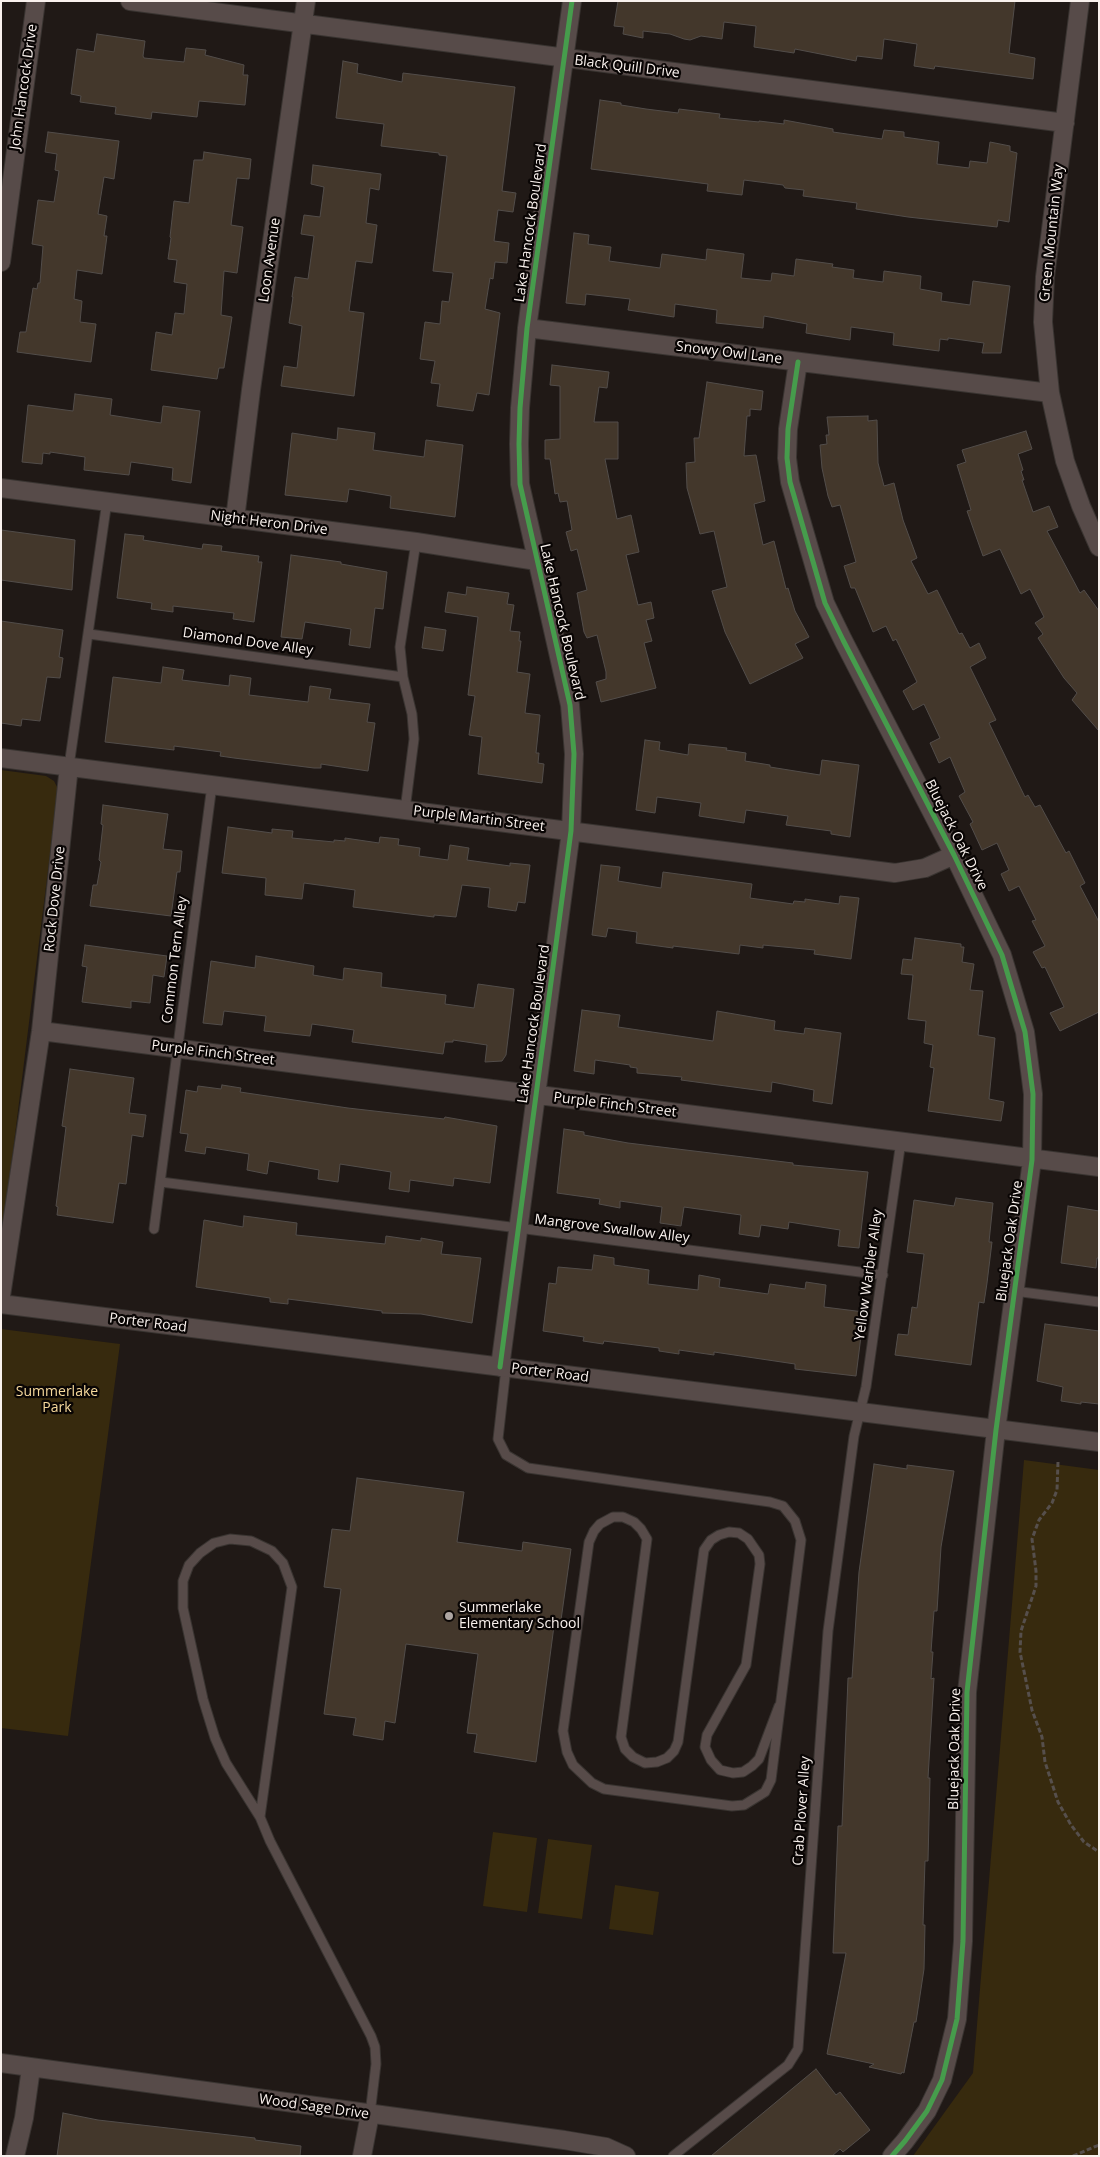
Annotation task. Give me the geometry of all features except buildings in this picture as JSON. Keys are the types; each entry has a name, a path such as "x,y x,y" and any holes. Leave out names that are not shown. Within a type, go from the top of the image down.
{"street":[{"name":"John Hancock Drive","path":"1,262 36,1"},
{"name":"Black Quill Drive","path":"130,1 1065,123"},
{"name":"Loon Avenue","path":"235,519 251,390 306,1"},
{"name":"Lake Hancock Boulevard","path":"503,1367 570,831 574,754 570,706 520,484 520,408 528,328 572,1"},
{"name":"Green Mountain Way","path":"1080,1 1045,276 1043,322 1050,393 1066,461 1081,506 1099,547"},
{"name":"Snowy Owl Lane","path":"528,328 1050,393"},
{"name":"Bluejack Oak Drive","path":"798,362 788,429 787,458 790,482 826,603 842,640 954,855 1002,955 1025,1032 1033,1094 1032,1160 996,1430 967,1692 963,1941 957,2019 942,2080 927,2110 892,2156"},
{"name":"Night Heron Drive","path":"1,488 416,542 537,561"},
{"name":"Purple Martin Street","path":"1,758 895,873 925,868 954,855"},
{"name":"Rock Dove Drive","path":"1,1296 41,1031 69,766"},
{"name":"Purple Finch Street","path":"41,1031 901,1141 1032,1160 1099,1167"},
{"name":"Porter Road","path":"1,1304 1099,1442"},
{"name":"Wood Sage Drive","path":"1,2063 564,2140 606,2147 626,2156"},
{"path":"15,2156 24,2118 31,2068"},
{"path":"362,2156 370,2114"}],"lane":[{"name":"Rock Dove Drive","path":"69,766 107,501"},
{"path":"405,810 414,739 412,714 403,678 400,647 416,542"},
{"name":"Diamond Dove Alley","path":"89,634 403,678"},
{"name":"Common Tern Alley","path":"154,1228 212,785"},
{"name":"Yellow Warbler Alley","path":"860,1411 866,1388 901,1141"},
{"name":"Mangrove Swallow Alley","path":"160,1182 883,1275"},
{"path":"1014,1291 1099,1302"},
{"path":"503,1367 498,1439 506,1455 528,1468 770,1502 783,1506 795,1521 800,1540 772,1780 765,1792 744,1805 732,1806 604,1789 581,1775 573,1765 567,1752 563,1731 589,1542 600,1524 612,1517 623,1517 638,1525 646,1539 621,1737 625,1749 633,1758 645,1763 657,1762 667,1758 674,1751 678,1742 704,1550 710,1540 719,1535 729,1532 739,1534 748,1539 759,1555 760,1564 746,1665 707,1735 706,1747 710,1760 720,1770 733,1773 743,1772 752,1766 759,1758 780,1706"},
{"name":"Crab Plover Alley","path":"673,2156 788,2065 798,2049 828,1631 854,1436 860,1411"},
{"path":"260,1817 292,1587 282,1563 272,1551 251,1541 230,1538 209,1546 192,1560 183,1581 183,1608 203,1699 215,1738 226,1763 260,1817 270,1841 371,2036 375,2047 376,2064 370,2114"}],"path":[{"path":"1058,1462 1057,1490 1052,1503 1039,1520 1032,1539 1036,1586 1021,1631 1020,1652 1032,1710 1042,1737 1045,1762 1058,1802 1071,1825 1084,1842 1099,1852"},
{"path":"1073,2156 1099,2145"}],"green space":[{"path":"1,770 46,776 54,781 57,787 57,798 1,1247"},
{"name":"Summerlake Park","path":"1,1329 120,1344 68,1736 1,1728"},
{"path":"1024,1460 1099,1470 1099,2156 913,2156 973,2073"},
{"path":"493,1832 537,1838 527,1912 483,1906"},
{"path":"548,1839 592,1845 582,1919 538,1913"},
{"path":"615,1885 659,1892 653,1935 609,1929"}],"cycle path":[{"path":"500,1367 571,831 574,754 570,705 520,484 519,444 527,328 572,1"},
{"path":"798,362 788,429 787,458 790,482 825,603 954,855 1002,955 1025,1032 1033,1094 1032,1160 996,1430 967,1692 963,1941 957,2019 942,2080 927,2111 892,2156"}],"place":[{"name":"Summerlake Elementary School","path":"449,1616"}]}
